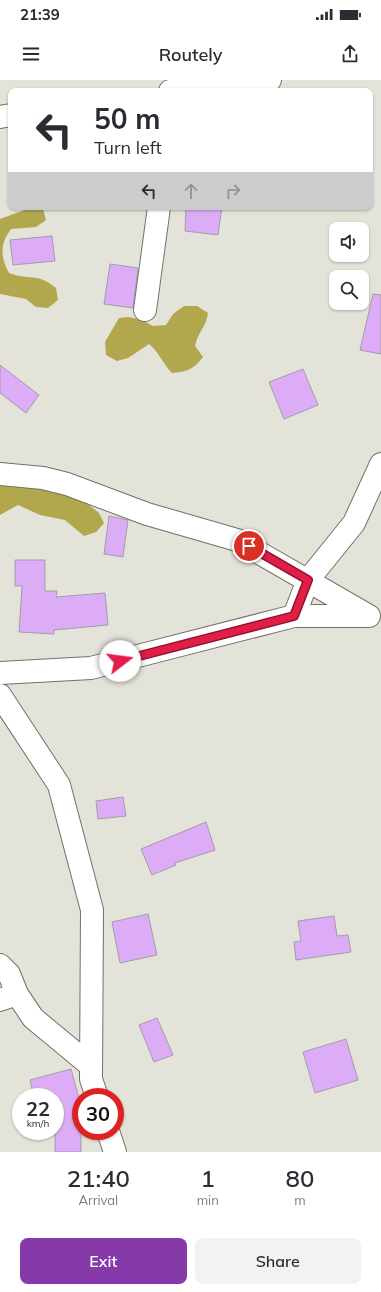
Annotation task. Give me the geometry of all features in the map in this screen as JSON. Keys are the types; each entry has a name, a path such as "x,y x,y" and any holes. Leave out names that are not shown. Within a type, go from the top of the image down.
{"street":[{"path":"174,88 270,80"},
{"path":"145,310 159,210"},
{"path":"294,616 308,580 354,523 381,464"},
{"path":"0,474 44,478 67,484 147,514 237,540 375,619"},
{"path":"0,673 91,668 294,616 375,619"},
{"path":"0,695 59,785 92,910 91,1079 94,1088"},
{"path":"0,965 10,974 9,997 91,1066"},
{"path":"111,1140 115,1152"}],"shaded area":[{"path":"25,210 43,210 46,220 36,227 11,229 7,234 2,250 4,261 9,273 38,278 56,288 58,300 48,308 36,307 26,299 0,294 0,219"},
{"path":"184,306 197,306 208,313 206,322 195,346 203,357 193,367 186,371 172,373 149,344 128,358 117,361 106,355 105,342 119,318 129,317 142,320 153,326 166,325 173,314"},
{"path":"0,480 42,481 88,504 99,513 104,523 96,532 84,536 65,520 40,515 18,505 0,515"}],"building":[{"path":"186,210 222,210 218,235 185,231"},
{"path":"52,236 55,261 13,265 10,240"},
{"path":"110,264 138,268 133,308 104,304"},
{"path":"373,294 381,295 381,354 360,350"},
{"path":"0,365 39,395 26,413 0,393"},
{"path":"303,369 318,405 284,419 269,382"},
{"path":"109,516 128,520 123,557 104,554"},
{"path":"15,560 45,560 45,591 57,591 56,597 105,593 108,625 54,630 54,634 19,632 22,586 15,586"},
{"path":"123,797 126,816 98,819 96,801"},
{"path":"206,822 215,850 175,863 176,865 152,875 141,849"},
{"path":"148,914 157,955 120,963 112,922"},
{"path":"334,916 337,936 348,935 351,952 296,960 294,942 301,941 298,921"},
{"path":"157,1018 173,1055 154,1062 139,1025"},
{"path":"346,1039 358,1080 315,1093 303,1052"},
{"path":"71,1069 76,1088 72,1088 72,1140 81,1140 81,1152 55,1152 55,1140 64,1140 64,1088 32,1088 30,1080"}],"route":[{"path":"120,661 294,616 308,580 249,546"}]}
